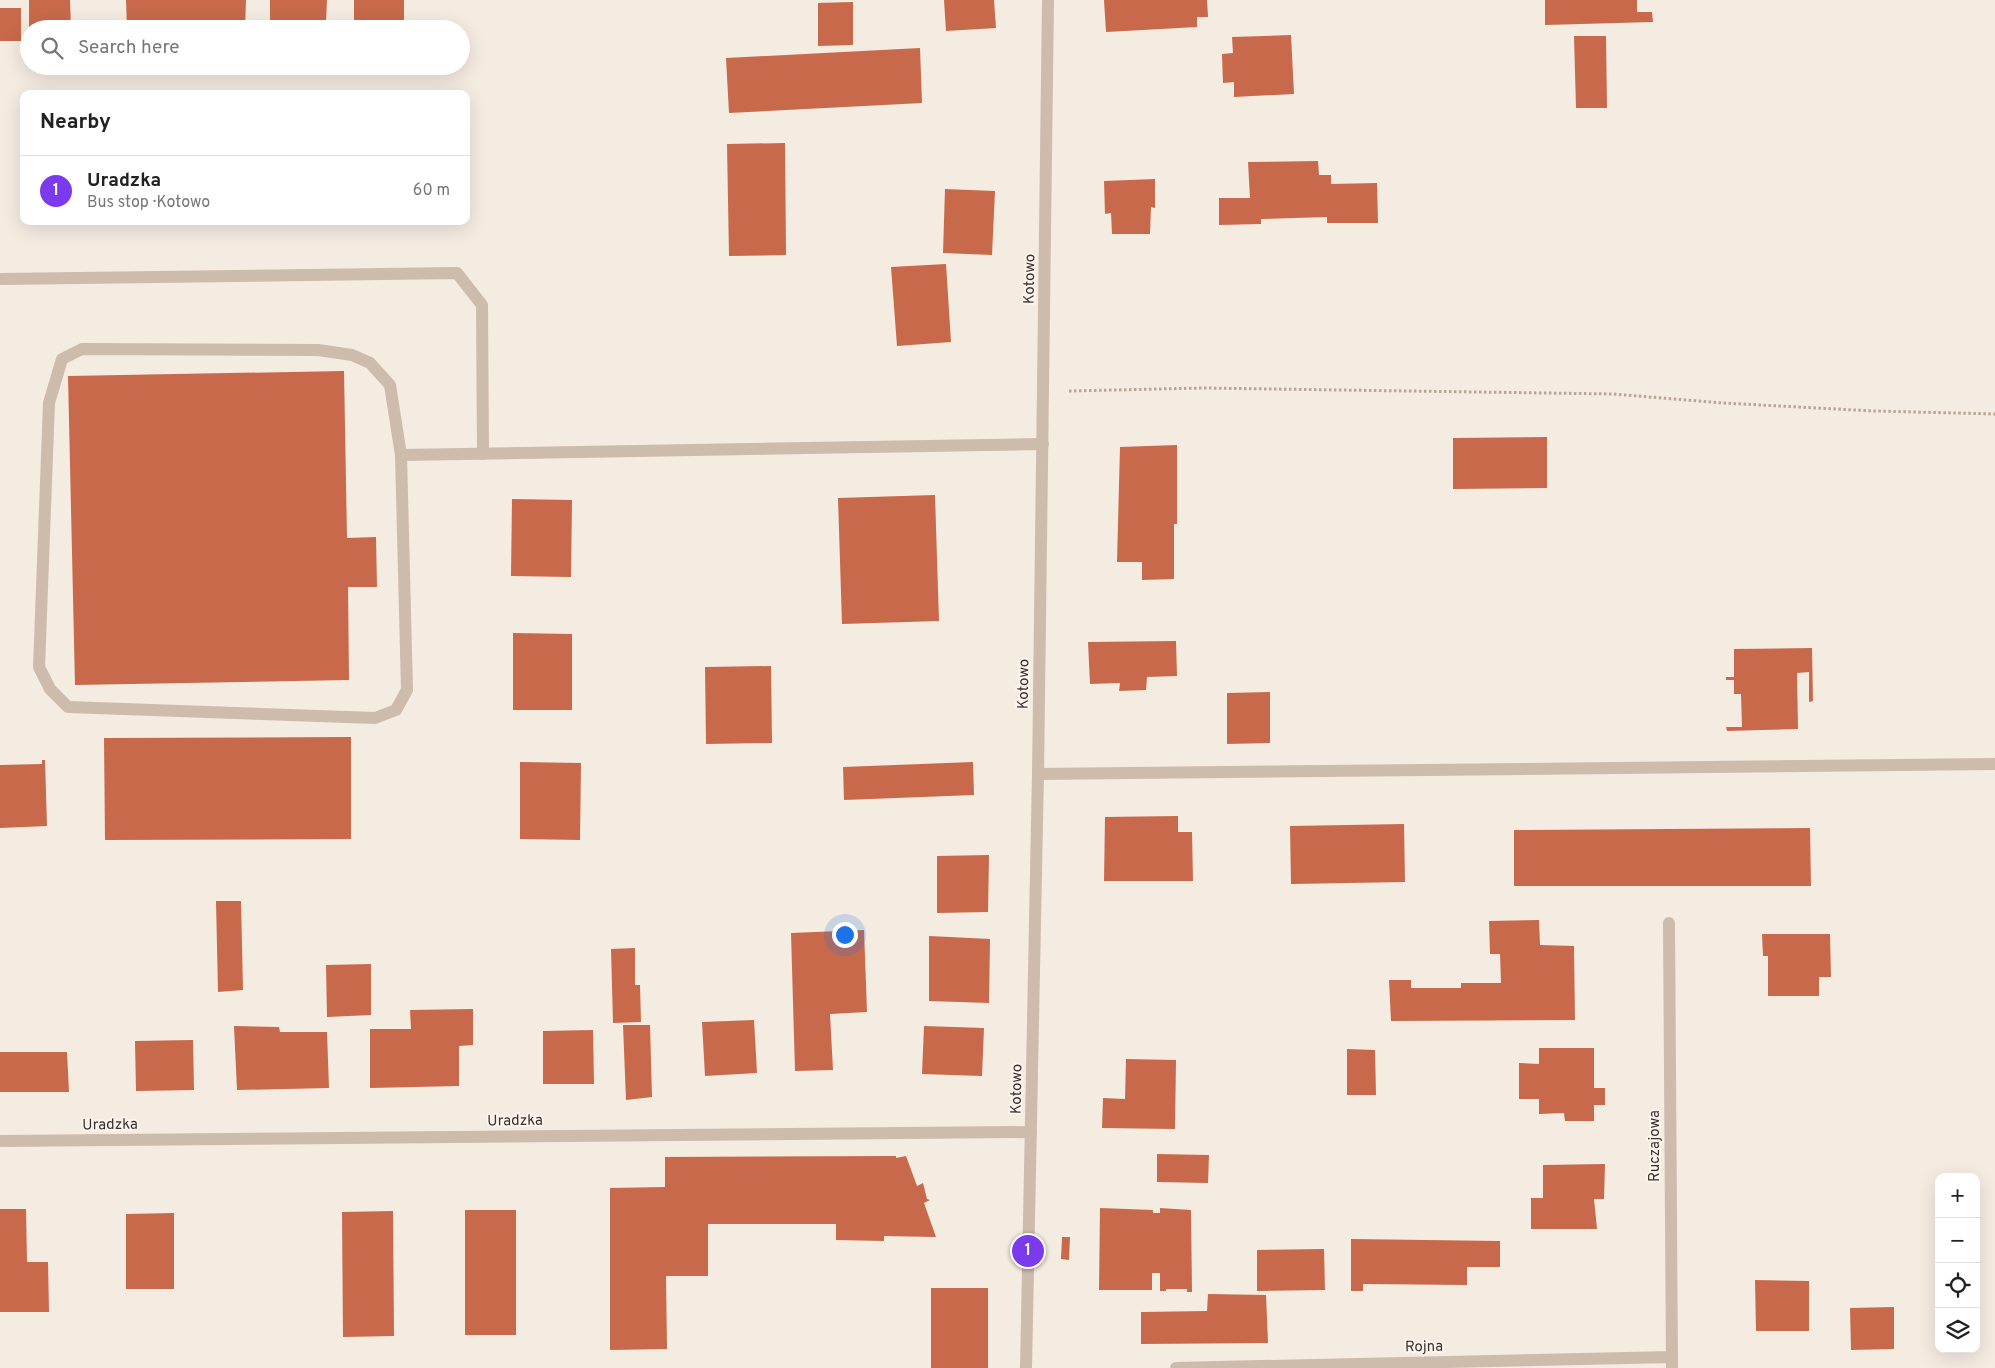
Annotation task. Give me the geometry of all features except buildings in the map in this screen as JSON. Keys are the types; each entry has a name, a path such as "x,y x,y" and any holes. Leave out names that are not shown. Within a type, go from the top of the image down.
{"street":[{"name":"Kotowo","path":"1026,1368 1038,774 1048,0"},
{"path":"0,279 457,273 482,305 483,454"},
{"path":"82,349 318,350 352,354 370,363 390,385 401,455 407,690 396,710 375,718 68,707 50,689 39,667 49,403 62,359 82,349"},
{"path":"401,455 1043,444"},
{"path":"1038,774 1995,764"},
{"name":"Ruczajowa","path":"1669,923 1672,1362"},
{"name":"Uradzka","path":"0,1141 1031,1132"},
{"name":"Rojna","path":"1176,1368 1672,1362"}],"path":[{"path":"1044,392 1203,388 1613,394 1723,403 1874,411 1995,414"}],"place":[{"name":"Uradzka","path":"1028,1251"}]}
